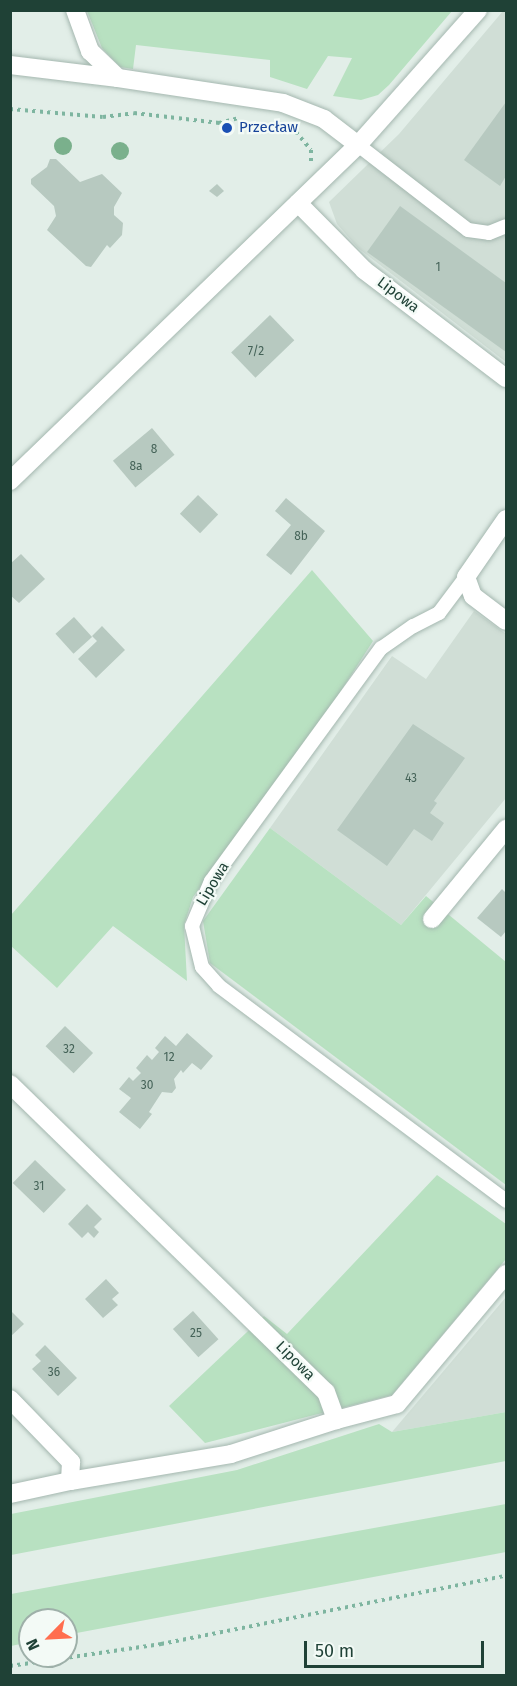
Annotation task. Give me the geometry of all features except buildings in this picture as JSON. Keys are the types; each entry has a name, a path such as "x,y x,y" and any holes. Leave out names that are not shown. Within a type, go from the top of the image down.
{"street":[{"path":"12,477 358,145 478,10"},
{"path":"76,16 90,51 118,78"},
{"path":"10,65 118,78 283,103 324,119 358,145"},
{"name":"Lipowa","path":"298,203 364,270 507,378"},
{"name":"Lipowa","path":"466,577 507,519"},
{"path":"466,577 473,596 507,621"},
{"path":"432,919 507,829"},
{"name":"Lipowa","path":"10,1084 326,1392 336,1420"},
{"path":"10,1494 70,1481 231,1454 336,1420 397,1404 507,1274"},
{"path":"10,1399 71,1462 70,1481"}],"lane":[{"path":"358,145 468,230 489,233 507,226"},
{"name":"Lipowa","path":"466,577 439,613 413,626 381,648 211,881 192,926 202,967 219,986 507,1201"}],"path":[{"path":"10,109 103,117 134,113 219,123 248,116"},
{"path":"10,1666 161,1644 507,1576"}],"shaded area":[{"path":"503,11 506,11 506,362 358,248 337,224 329,202 399,134"},
{"path":"474,611 506,634 506,798 401,925 270,828 392,656 426,679"},
{"path":"506,1297 506,1412 392,1432"}],"green space":[{"path":"87,11 452,11 389,85 378,95 361,100 333,96 352,58 328,56 307,89 270,77 270,60 136,45 133,69 120,67 102,48"},
{"path":"312,570 373,641 305,747 193,897 184,925 187,981 113,926 57,988 11,946 11,915"},
{"path":"270,828 401,925 426,896 506,962 506,1185 210,963 203,921"},
{"path":"437,1175 506,1224 506,1259 392,1395 205,1443 169,1406 264,1316 287,1334"},
{"path":"506,1412 506,1461 11,1555 11,1514 237,1470 379,1424 392,1432"},
{"path":"506,1504 506,1552 78,1633 78,1608 18,1608 18,1645 11,1646 11,1594"}],"place":[{"name":"Przecław","path":"227,128"}]}
